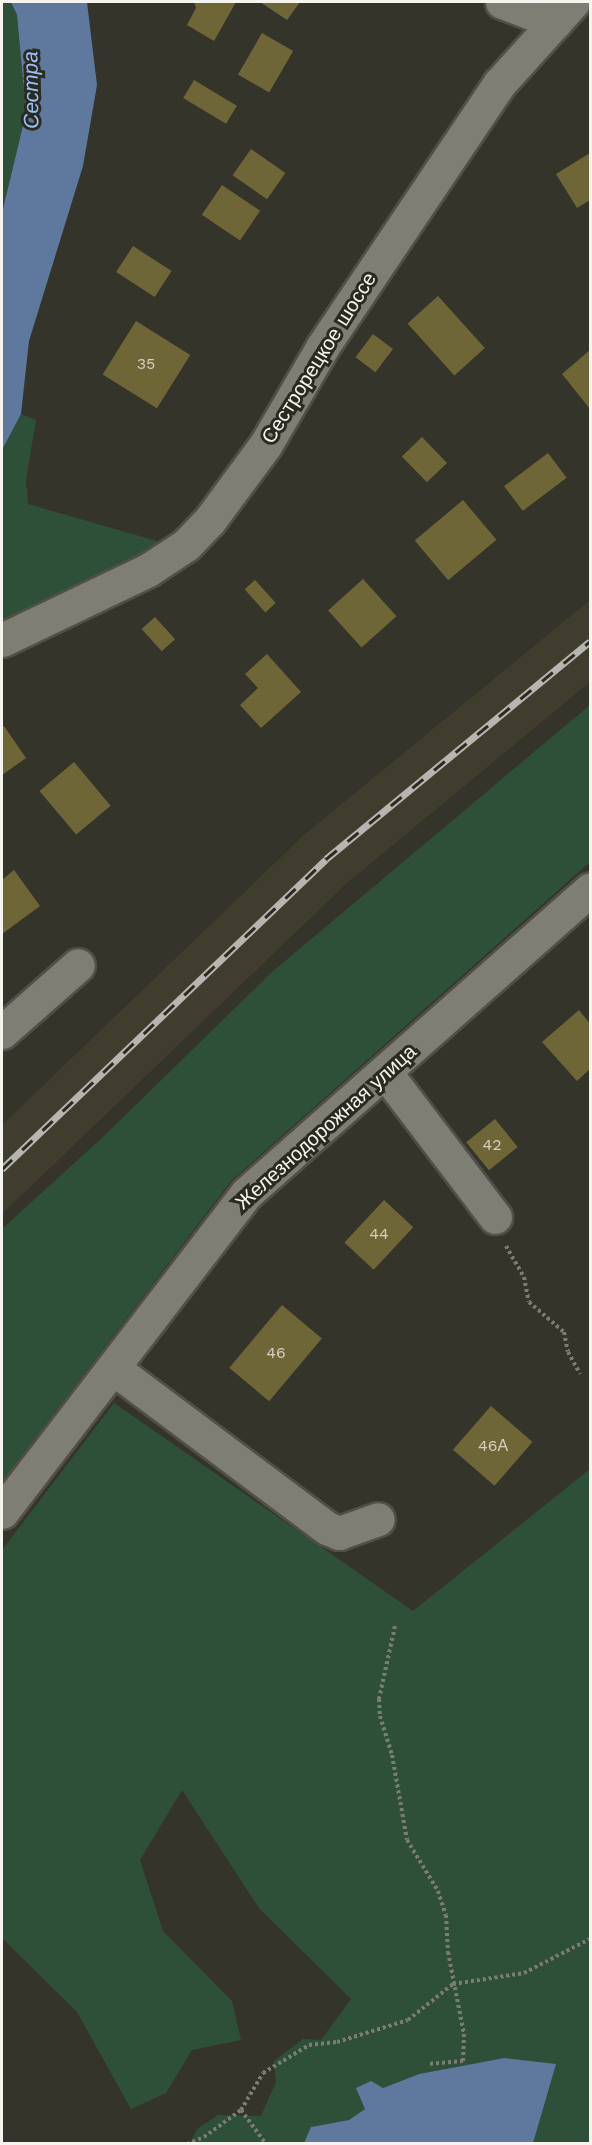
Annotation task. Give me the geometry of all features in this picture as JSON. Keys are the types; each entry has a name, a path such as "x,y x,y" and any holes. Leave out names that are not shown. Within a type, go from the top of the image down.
{"street":[{"path":"502,2 564,12"},
{"name":"Сестрорецкое шоссе","path":"2,640 147,570 186,545 210,520 266,444 323,346 499,84 564,12"},
{"name":"Железнодорожная улица","path":"2,1512 247,1194 591,890"},
{"path":"2,1032 78,965"},
{"path":"385,1072 495,1217"},
{"path":"113,1368 327,1528 339,1533 378,1519"}],"path":[{"path":"495,1217 511,1260 524,1277 529,1302 564,1332 568,1352 580,1374"},
{"path":"395,1626 379,1699 380,1716 392,1755 407,1840 438,1891 446,1915 453,1984 464,2034 463,2061 428,2064"},
{"path":"186,2144 204,2137 241,2110 263,2073 309,2045 337,2042 408,2020 453,1984 524,1973 591,1939"},
{"path":"241,2110 266,2144"}],"shaded area":[{"path":"590,600 590,682 347,883 2,1214 2,1125 304,835"}],"green space":[{"path":"2,2 11,2 17,15 26,113 2,213"},
{"path":"21,414 36,420 26,480 28,504 181,548 2,640 2,450"},
{"path":"590,705 590,862 231,1181 2,1482 2,1229 104,1136 272,972"},
{"path":"114,1403 413,1611 590,1469 590,2143 533,2143 539,2116 504,2058 419,2074 383,2088 366,2108 349,2120 312,2127 304,2143 190,2143 197,2129 218,2115 261,2116 276,2082 274,2061 303,2039 321,2040 351,1999 259,1908 182,1790 140,1860 163,1931 232,2001 241,2040 192,2050 166,2093 131,2109 77,2012 2,1938 2,1550"}],"water":[{"name":"Сестра","path":"11,2 87,2 97,85 83,166 29,341 21,414 2,450 2,213 26,113 17,15"},
{"path":"504,2058 556,2064 533,2143 304,2143 311,2127 349,2120 365,2109 356,2088 371,2081 383,2088 419,2074"}],"building":[{"path":"194,2 236,2 214,41 187,25 196,8"},
{"path":"260,2 300,2 287,20"},
{"path":"262,33 293,51 269,93 238,75"},
{"path":"194,80 237,106 226,124 183,98"},
{"path":"251,149 285,173 267,199 233,175"},
{"path":"590,153 590,200 577,208 556,174"},
{"path":"222,185 260,211 240,241 202,215"},
{"path":"133,246 172,271 155,297 116,272"},
{"path":"438,296 485,348 454,375 408,323"},
{"path":"136,321 190,355 157,408 103,374"},
{"path":"373,334 393,349 376,372 356,357"},
{"path":"590,350 590,409 562,374"},
{"path":"422,437 447,463 427,482 402,456"},
{"path":"548,453 567,478 523,511 504,486"},
{"path":"463,500 496,540 448,580 415,540"},
{"path":"363,579 396,616 362,648 328,610"},
{"path":"255,580 276,603 265,612 245,589"},
{"path":"155,617 175,639 162,651 142,629"},
{"path":"267,654 301,692 261,728 240,705 258,688 245,674"},
{"path":"4,726 26,758 2,775 2,727"},
{"path":"74,762 111,806 76,835 40,791"},
{"path":"14,870 40,906 2,934 2,880"},
{"path":"579,1010 590,1024 590,1069 577,1081 542,1042"},
{"path":"495,1119 518,1147 489,1170 466,1142"},
{"path":"384,1200 413,1227 374,1270 344,1242"},
{"path":"282,1305 322,1338 269,1401 229,1368"},
{"path":"491,1406 533,1442 494,1486 453,1450"}],"railway":[{"path":"2,1169 326,859 590,641"}]}
